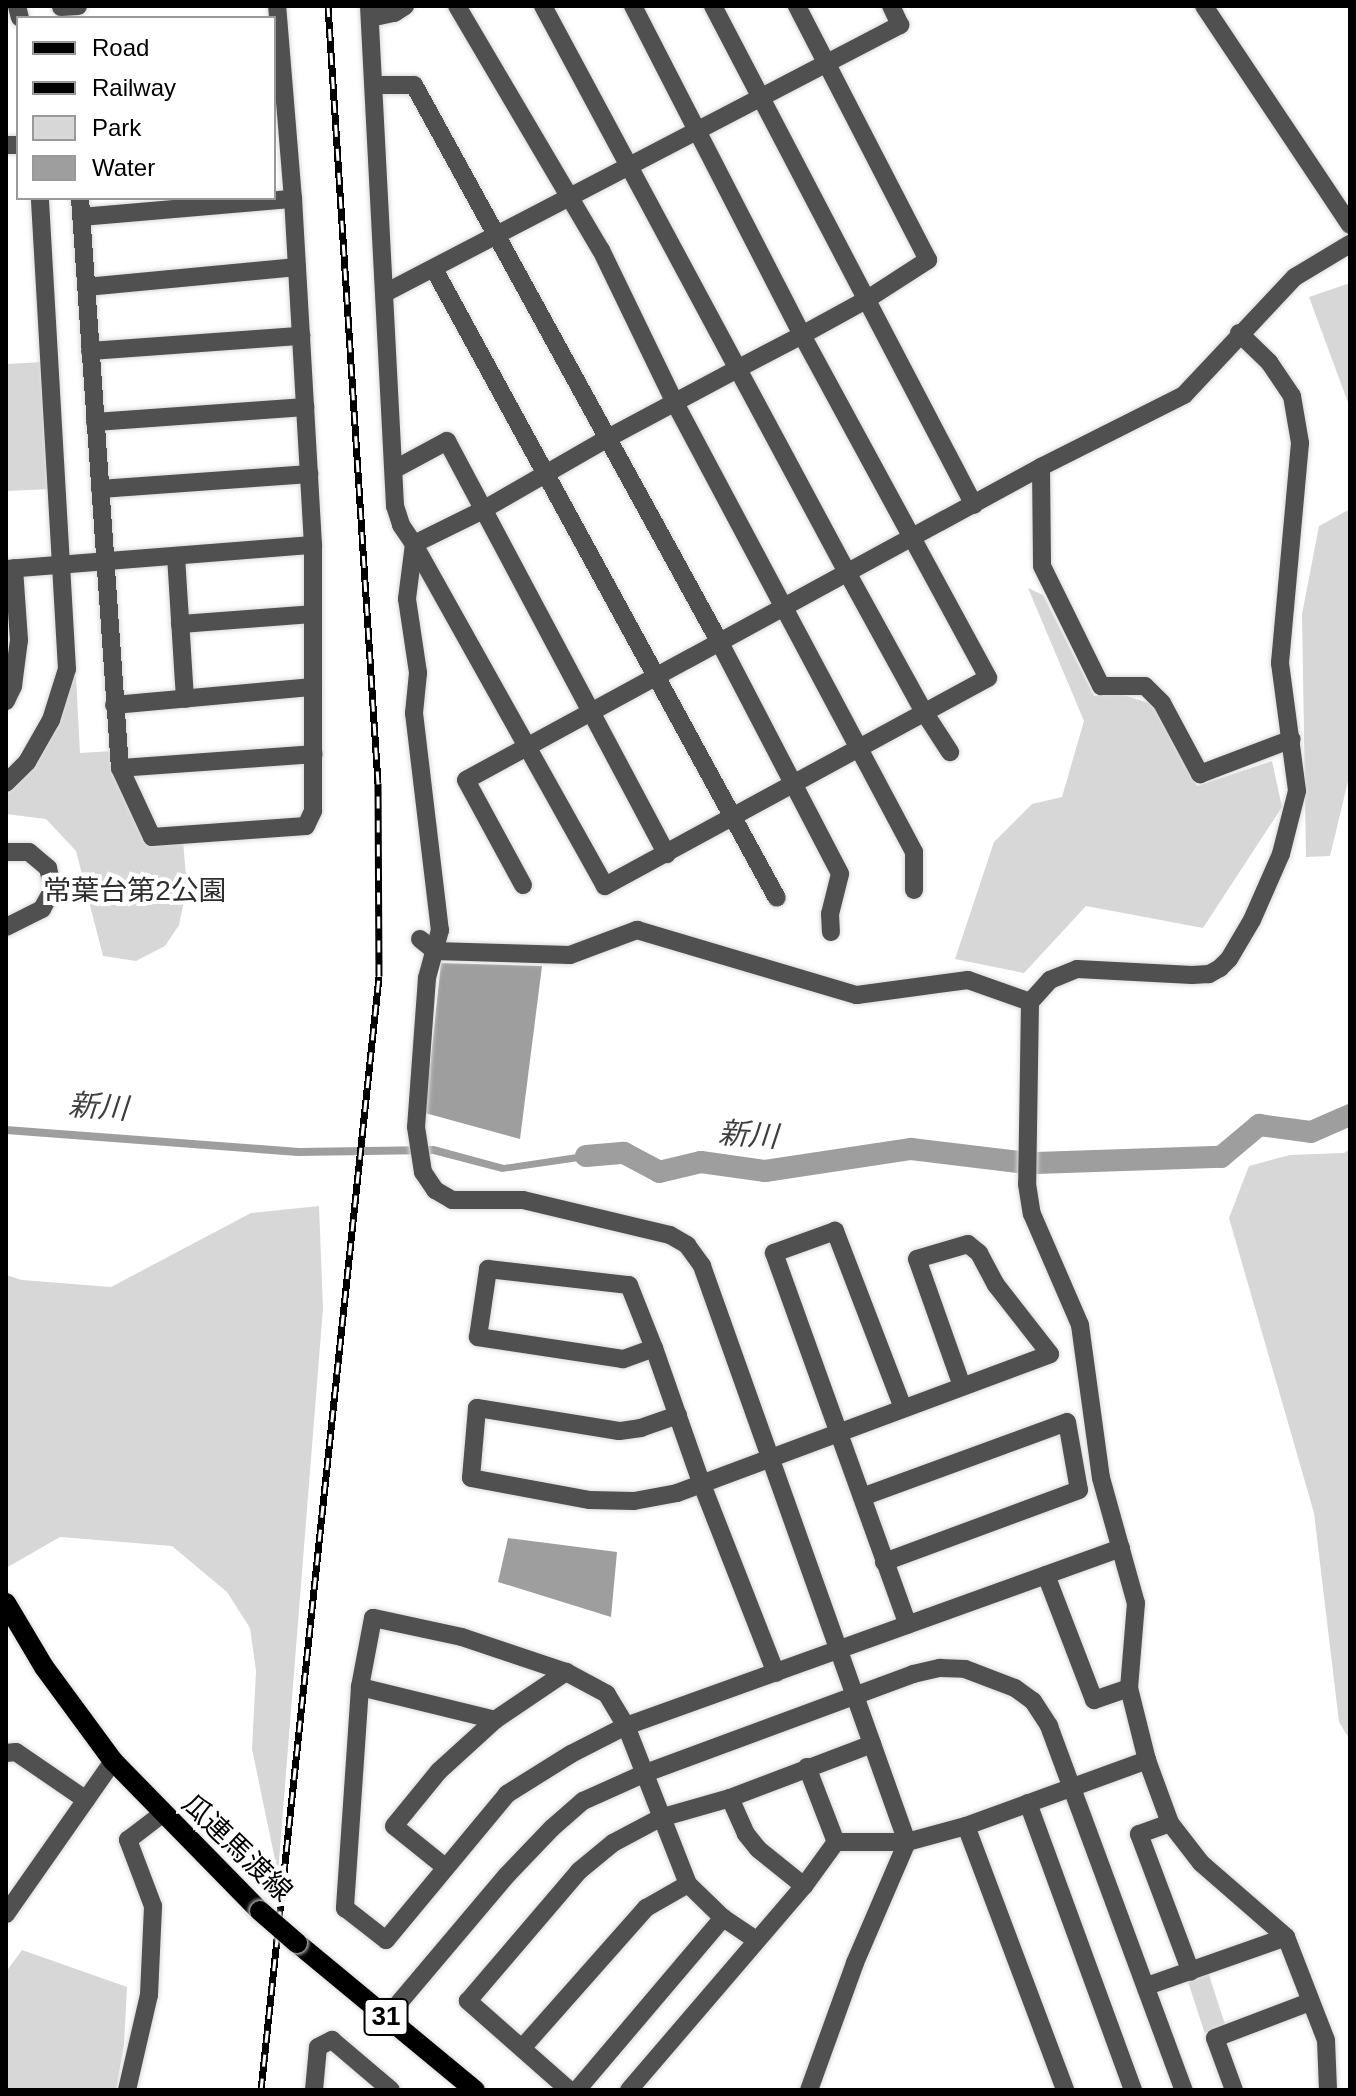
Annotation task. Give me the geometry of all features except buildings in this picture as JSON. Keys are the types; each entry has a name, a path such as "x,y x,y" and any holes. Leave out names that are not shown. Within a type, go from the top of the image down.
{"main road":[{"name":"瓜連馬渡線","path":"6,1603 44,1667 113,1761 162,1814 260,1911 475,2090"}],"street":[{"path":"266,200 80,207 120,768 152,837 306,826 313,811 313,545 293,199 280,123 277,6"},
{"path":"405,6 394,13 369,12 395,506 401,525 530,746 605,886 667,854 730,815 988,678 802,335 633,6"},
{"path":"457,6 572,196 675,403 914,852 914,890"},
{"path":"543,6 848,574 924,712 950,752"},
{"path":"713,6 974,505"},
{"path":"414,544 481,511 608,438 866,300 928,260 797,6"},
{"path":"385,293 900,25 891,6"},
{"path":"1204,6 1350,225"},
{"path":"374,85 414,85 720,643 840,874 830,914 831,932"},
{"path":"276,200 293,199"},
{"path":"6,783 27,762 51,720 67,669 40,200"},
{"path":"523,885 466,780 1041,467 1184,395 1239,333 1295,277 1350,244"},
{"path":"86,287 297,267"},
{"path":"434,269 777,898"},
{"path":"1239,333 1269,362 1292,396 1300,443 1280,663 1297,791 1281,854 1229,959 1209,974 1077,969 1050,980 1030,1002 1027,1184 1032,1214 1080,1325 1101,1478 1136,1603 1129,1688 1147,1760 1170,1823 1201,1863 1286,1937 1326,2040 1328,2090"},
{"path":"90,351 301,336"},
{"path":"95,422 305,407"},
{"path":"395,469 447,441 481,511 667,854"},
{"path":"1041,467 1042,566 1101,686 1145,686 1162,703 1200,774 1292,739"},
{"path":"100,489 309,474"},
{"path":"414,544 407,599 418,673 416,728 439,919 428,945 416,1127 423,1172 435,1190 452,1200 523,1200 670,1235 687,1245 702,1266 907,1842 855,1963 809,2090"},
{"path":"6,701 13,686 19,640 10,569 313,545"},
{"path":"176,556 185,699"},
{"path":"180,624 313,614"},
{"path":"114,705 313,687"},
{"path":"120,768 313,754"},
{"path":"6,852 29,852 48,868 53,889 42,909 6,927"},
{"path":"428,945 570,955 637,930 857,995 968,980 1030,1002"},
{"path":"903,1408 835,1231 774,1253 908,1625"},
{"path":"678,1415 641,1428 619,1431 477,1408 471,1478 590,1500 634,1501 677,1493 1050,1354 996,1285 979,1253 968,1244 917,1259 962,1386"},
{"path":"654,1348 623,1359 478,1337 488,1269 629,1285 654,1348 701,1482 776,1673"},
{"path":"862,1497 1067,1422 1079,1490 884,1562"},
{"path":"756,1940 723,1918 688,1884 626,1726 607,1694 566,1672 462,1637 373,1618 360,1687 345,1908 386,1940 507,1794 571,1754 626,1726 1121,1548"},
{"path":"1046,1575 1094,1700 1129,1688"},
{"path":"387,2017 552,1828 583,1801 643,1774 853,1695 940,1668 965,1669 991,1676 1033,1701 1049,1726 1184,2090"},
{"path":"445,1867 394,1826 439,1771 495,1720 566,1672"},
{"path":"360,1687 495,1720"},
{"path":"569,2090 468,2001 579,1871 613,1843 660,1818 730,1798 872,1744"},
{"path":"6,1753 16,1752 86,1800"},
{"path":"836,1842 907,1842 966,1826 1147,1760"},
{"path":"6,1914 113,1761"},
{"path":"807,1767 836,1842"},
{"path":"730,1798 746,1834 758,1849 804,1886"},
{"path":"1028,1803 1133,2090"},
{"path":"127,2090 149,1995 153,1906 128,1840 162,1814"},
{"path":"1170,1823 1139,1834 1191,1972"},
{"path":"966,1826 1065,2090"},
{"path":"629,2090 804,1886 836,1842"},
{"path":"523,2047 646,1908 688,1884"},
{"path":"577,2090 723,1918"},
{"path":"1147,1986 1286,1937"},
{"path":"1234,2090 1215,2038 1310,2002"},
{"path":"314,2090 318,2047 332,2040 391,2090"}],"green space":[{"path":"1350,283 1350,408 1309,297"},
{"path":"43,362 51,489 6,491 6,364"},
{"path":"1350,509 1350,773 1330,856 1306,857 1302,614 1319,526"},
{"path":"1028,588 1043,595 1094,696 1120,694 1155,705 1197,786 1272,761 1282,807 1203,928 1086,906 1024,973 955,959 994,842 1032,804 1062,797 1084,721"},
{"name":"常葉台第2公園","path":"69,675 76,677 80,753 113,751 149,842 183,841 187,887 179,925 165,946 136,961 103,956 76,851 46,819 6,814 6,794 14,789 57,723"},
{"path":"1350,1149 1350,1740 1339,1722 1314,1513 1229,1218 1249,1166 1290,1155 1344,1153"},
{"path":"319,1206 323,1308 278,1874 252,1749 256,1671 250,1628 227,1592 172,1546 60,1537 6,1568 6,1275 22,1280 111,1287 251,1213"},
{"path":"22,1950 127,1987 124,2045 116,2090 6,2090 6,1972"},
{"path":"1208,1972 1226,2026 1205,2033 1187,1979"}],"water":[{"path":"441,963 542,966 520,1139 425,1113"},
{"path":"6,1126 299,1148 434,1146 504,1165 616,1148 614,1156 502,1172 433,1154 298,1156 6,1134"},
{"path":"508,1538 617,1552 611,1617 498,1582"}],"waterway":[{"name":"新川","path":"1036,1163 1221,1157 1259,1125 1311,1132 1350,1115"},
{"name":"新川","path":"586,1156 624,1153 659,1172 701,1162 765,1171 911,1149 1018,1162"}],"railway":[{"path":"261,2090 379,976 378,783 328,6"}]}
